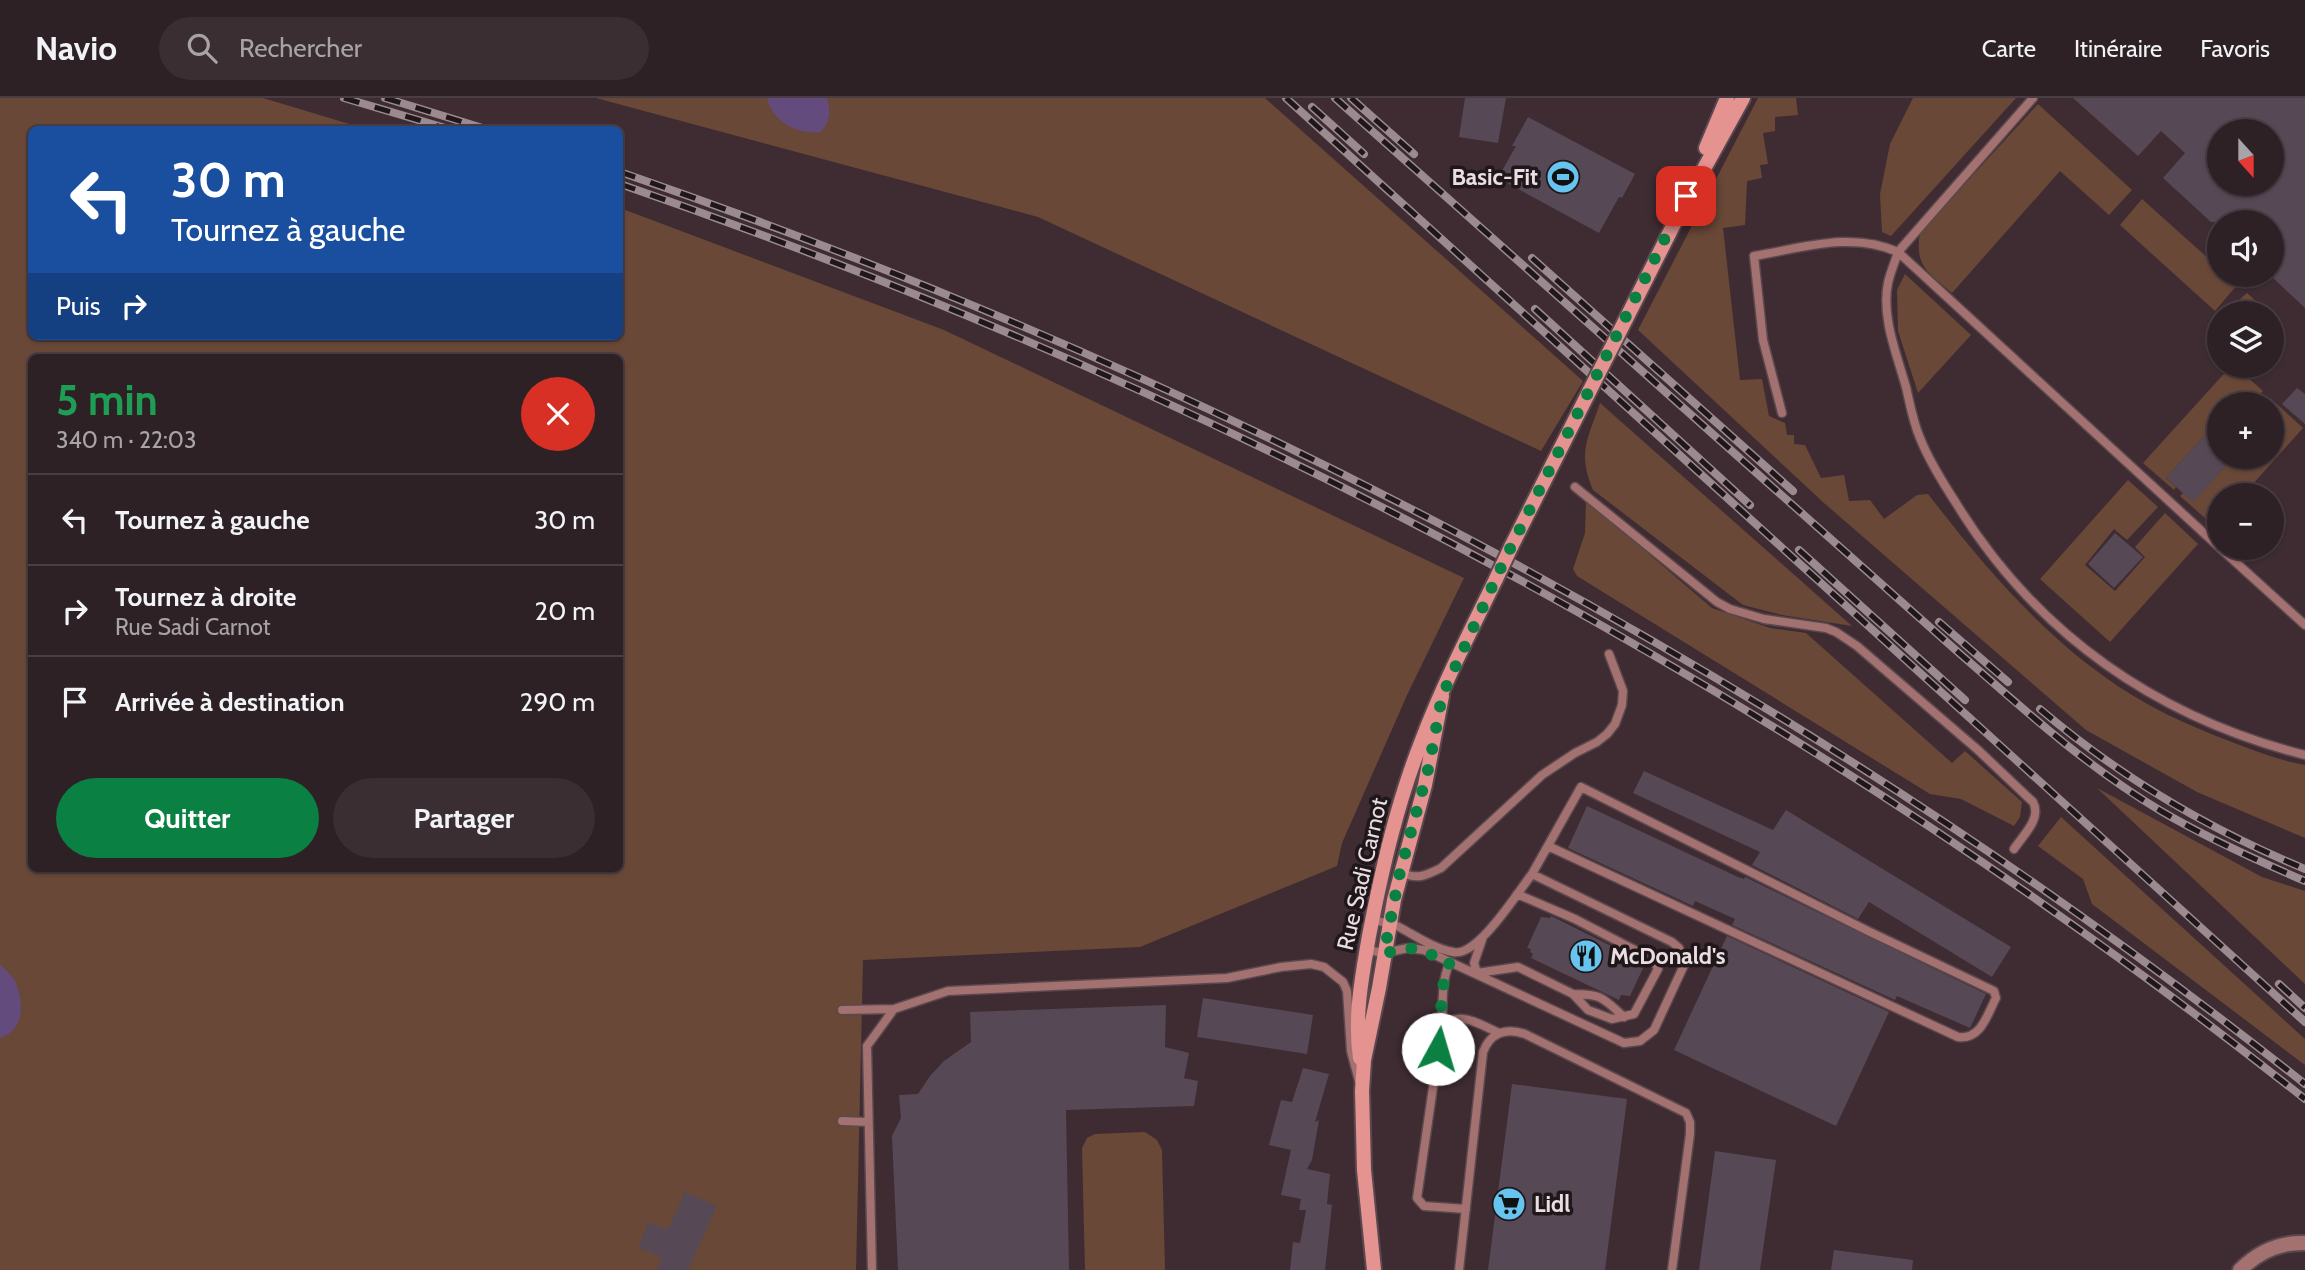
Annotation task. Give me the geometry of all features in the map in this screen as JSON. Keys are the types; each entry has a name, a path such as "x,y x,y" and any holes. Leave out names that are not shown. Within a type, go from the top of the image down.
{"main road":[{"name":"Rue Sadi Carnot","path":"1679,214 1727,98"},
{"name":"Rue Sadi Carnot","path":"1363,1069 1357,1035 1359,999 1372,920 1401,800 1423,737 1511,547 1679,214 1742,98"},
{"name":"Rue Sadi Carnot","path":"1374,1270 1364,1170 1363,1069 1400,872 1427,775 1442,696"},
{"name":"Rue Sadi Carnot","path":"1371,1228 1383,1270"}],"street":[{"path":"2240,1270 2268,1250 2281,1245 2305,1243"}],"lane":[{"path":"2033,98 1898,252 1888,285 1888,321 1920,438 1939,476 1977,539 2062,631 2116,673 2156,698 2216,727 2263,744 2305,755"},
{"path":"1782,413 1763,340 1754,256 1843,241 1879,244 1898,252 2207,535"},
{"path":"1575,487 1705,594 1724,606 1764,619 1826,628 1857,646 1978,750 2033,802 2037,812 2035,820 2014,849"},
{"path":"2234,560 2305,625"},
{"path":"1400,872 1411,877 1426,875 1438,869 1542,775 1607,734 1620,714 1623,691 1609,654"},
{"path":"1372,920 1389,924 1453,952 1460,953 1471,948 1482,939 1532,874 1581,787 1994,991 1996,998 1979,1031 1965,1038 1958,1037 1548,846"},
{"path":"1367,950 1384,953 1415,948 1625,1043 1648,1037 1654,1030 1685,962 1679,948 1672,942 1532,874"},
{"path":"1477,974 1518,967 1573,994 1588,1010 1597,1015 1612,1019 1634,1014 1658,969 1654,960 1574,919 1517,894"},
{"path":"1477,974 1474,963 1482,939"},
{"path":"1450,962 1446,971 1442,1025 1417,1198 1424,1206 1466,1209"},
{"path":"842,1010 894,1009 948,991 1227,978 1311,964 1330,971 1343,982 1347,991 1353,1059 1362,1091"},
{"path":"1573,994 1598,996 1624,1017"},
{"path":"872,1270 867,1046 894,1009"},
{"path":"1442,1025 1451,1018 1462,1017 1499,1033"},
{"path":"1459,1270 1483,1052 1486,1045 1499,1033 1515,1030 1686,1113 1690,1122 1690,1134 1672,1270"},
{"path":"842,1121 869,1122"}],"shaded area":[{"path":"0,98 263,98 356,126 28,126 28,340 623,340 623,209 944,330 1464,578 1408,693 1342,843 1337,866 1140,947 863,960 856,1270 0,1270"},
{"path":"596,98 1265,98 1583,381 1541,451 1038,217"},
{"path":"767,98 827,98 828,120 821,132 795,129 780,120"},
{"path":"1758,98 1796,98 1798,115 1775,117 1775,131 1763,133 1768,164 1760,165 1762,178 1747,181 1745,225 1723,228 1740,380 1762,379 1769,416 1785,423 1787,435 1794,435 1794,444 1805,445 1821,478 1844,475 1849,501 1870,500 1884,519 1917,495 1928,494 2021,604 2102,675 2143,702 2189,725 2264,754 2305,765 2305,838 2197,792 2086,730 1824,503 1638,330"},
{"path":"1913,98 2016,98 1891,236 1882,232 1880,194 1890,144"},
{"path":"2038,104 2132,190 2109,215 2060,171 1952,293 1930,274 1921,261 1920,233"},
{"path":"2142,199 2207,257 2207,287 2235,287 2223,301 2207,301 2207,304 2120,225"},
{"path":"1905,274 1971,335 1918,393 1898,331 1897,290"},
{"path":"2247,293 2256,301 2240,301"},
{"path":"2220,378 2248,378 2263,391 2262,392 2207,392"},
{"path":"2207,392 2207,433 2166,478 2176,487 2174,490 2143,463"},
{"path":"1600,403 1852,626 1782,615 1743,605 1593,490 1585,455 1588,436"},
{"path":"2284,411 2303,428 2284,449"},
{"path":"2223,469 2266,469 2254,483 2210,483"},
{"path":"2128,480 2158,507 2127,540 2114,529 2085,565 2115,591 2145,557 2135,547 2165,513 2198,544 2110,642 2040,579"},
{"path":"2207,486 2207,520 2180,496 2183,493 2193,501"},
{"path":"1586,500 1712,608 1770,628 1806,633 1952,763 1965,751 2022,802 2020,817 2014,826 1961,799 1930,794 1577,576 1573,569 1585,533"},
{"path":"2097,788 2262,877 2305,891 2305,984"},
{"path":"2061,817 2305,1039 2305,1065 2092,904 2083,879 2038,846"},
{"path":"0,964 15,981 21,1006 14,1029 0,1038"},
{"path":"1145,1132 1157,1140 1162,1150 1165,1270 1085,1270 1082,1148 1087,1138 1095,1134"}],"building":[{"path":"1465,98 1506,98 1498,143 1459,137"},
{"path":"2073,98 2305,98 2305,308 2283,287 2284,210 2207,210 2207,218 2163,178 2185,153 2161,131 2138,156"},
{"path":"1528,117 1635,174 1599,233 1498,178"},
{"path":"2297,388 2305,394 2305,424 2284,406 2284,402"},
{"path":"2207,433 2207,469 2223,469 2210,483 2207,483 2207,487 2193,502 2166,478"},
{"path":"2115,533 2143,557 2114,588 2088,564"},
{"path":"1644,771 1773,830 1786,810 2011,947 1992,977 1869,902 1858,919 1752,865 1760,852 1633,793"},
{"path":"1587,806 1738,877 1745,877 1986,994 1970,1028 1897,996 1895,1000 1732,925 1735,919 1695,901 1693,906 1568,848"},
{"name":"McDonald's","path":"1551,916 1641,961 1640,964 1644,966 1630,996 1621,995 1619,1000 1531,958 1531,949 1527,948 1541,917"},
{"path":"1727,936 1889,1012 1836,1126 1674,1050"},
{"path":"1203,998 1313,1015 1307,1054 1197,1037"},
{"path":"1166,1005 1165,1047 1189,1053 1184,1078 1198,1081 1194,1106 1066,1110 1069,1270 898,1270 892,1136 901,1118 899,1095 918,1094 944,1061 971,1042 970,1012"},
{"path":"1303,1068 1329,1074 1315,1122 1319,1120 1312,1160 1307,1169 1330,1174 1327,1204 1332,1205 1325,1270 1290,1270 1293,1242 1300,1243 1306,1210 1299,1210 1301,1199 1281,1195 1291,1150 1269,1145 1281,1100 1292,1102"},
{"path":"1512,1084 1627,1099 1605,1270 1488,1270"},
{"path":"1715,1151 1776,1160 1760,1270 1699,1270"},
{"path":"685,1192 717,1206 688,1270 656,1270 662,1258 638,1247 649,1222 668,1230"},
{"path":"1834,1250 1913,1260 1912,1270 1831,1270"}],"railway":[{"path":"344,98 438,126"},
{"path":"385,98 476,126"},
{"path":"1286,98 2305,1022"},
{"path":"1335,98 1959,653 2056,736 2107,776 2161,811 2232,848 2305,881"},
{"path":"1351,98 1414,154"},
{"path":"1312,107 1364,154"},
{"path":"623,173 846,255 1068,346 1287,447 1501,556 1710,675 1914,802 2113,939 2305,1084"},
{"path":"623,185 847,267 1070,359 1288,460 1501,570 1710,688 1913,816 2112,953 2305,1099"},
{"path":"1532,258 1793,491"},
{"path":"1535,309 1750,505"},
{"path":"1799,550 1965,700"},
{"path":"1939,622 2008,682"},
{"path":"2040,709 2070,734 2166,800 2234,837 2305,869"},
{"path":"2279,984 2305,1008"}],"place":[{"name":"Basic-Fit","path":"1563,177"},
{"name":"McDonald's","path":"1586,956"},
{"name":"Lidl","path":"1509,1204"}],"route":[{"path":"1438,1049 1446,971 1450,962 1415,948 1384,953 1400,872 1429,766 1442,696 1503,563 1686,196"}]}
